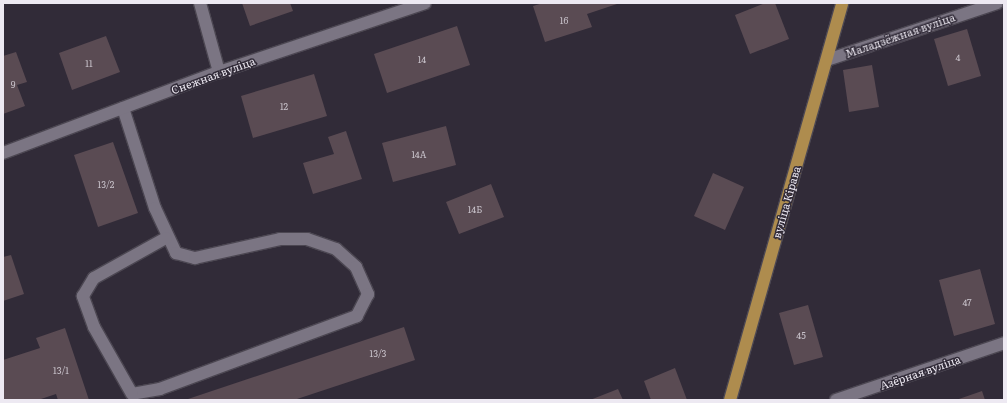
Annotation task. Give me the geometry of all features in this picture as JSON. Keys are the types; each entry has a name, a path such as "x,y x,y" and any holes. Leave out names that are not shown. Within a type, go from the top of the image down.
{"main road":[{"name":"вуліца Кірава","path":"730,400 842,3"}],"street":[{"path":"200,3 219,72"},
{"name":"Снежная вуліца","path":"3,153 219,72 425,3"},
{"name":"Маладзёжная вуліца","path":"826,60 997,3"},
{"path":"123,108 166,238 176,253 195,258 280,239 307,240 336,249 356,267 368,294 357,316 160,389 132,394 94,327 83,296 94,278 166,238"},
{"name":"Азёрная вуліца","path":"836,400 1004,343"}],"building":[{"path":"242,3 290,3 293,11 250,26"},
{"path":"543,3 620,3 587,14 592,27 545,42 533,6"},
{"path":"765,3 775,3 789,39 750,54 735,15"},
{"path":"457,26 470,65 387,93 374,54"},
{"path":"967,29 981,76 948,86 934,39"},
{"path":"106,36 120,72 72,90 59,53"},
{"path":"16,52 27,82 17,85 25,106 3,114 3,56"},
{"path":"872,65 879,107 849,112 843,70"},
{"path":"314,74 327,116 253,138 241,96"},
{"path":"446,126 456,165 393,182 382,143"},
{"path":"346,131 362,179 313,194 303,163 334,154 328,137"},
{"path":"113,142 138,213 98,227 74,155"},
{"path":"713,173 744,187 725,230 694,216"},
{"path":"491,184 504,217 459,234 446,202"},
{"path":"11,255 24,294 3,301 3,257"},
{"path":"980,269 995,324 954,336 939,280"},
{"path":"808,305 823,357 794,365 779,313"},
{"path":"404,327 415,360 294,400 185,400"},
{"path":"65,328 89,400 58,400 56,394 38,400 3,400 3,360 40,348 36,338"},
{"path":"675,368 687,400 651,400 644,381"},
{"path":"618,389 623,400 590,400"},
{"path":"982,391 985,400 956,400"}]}
